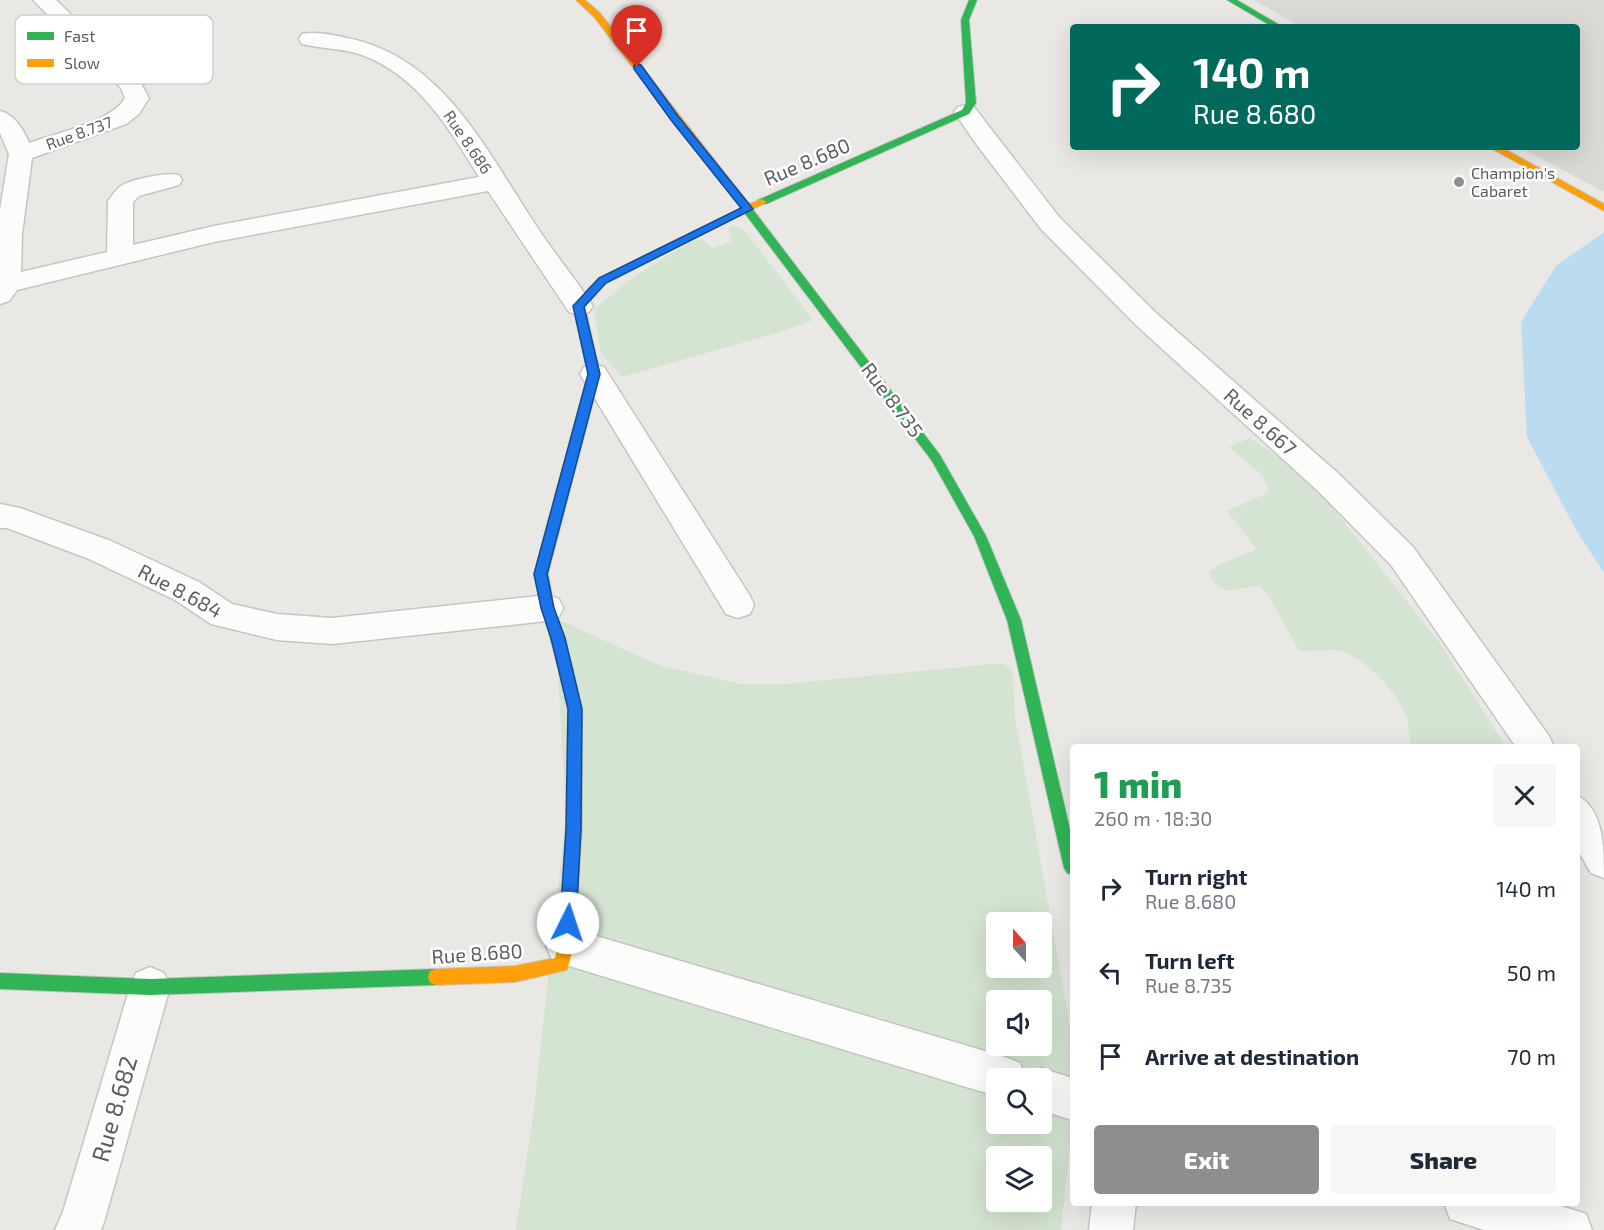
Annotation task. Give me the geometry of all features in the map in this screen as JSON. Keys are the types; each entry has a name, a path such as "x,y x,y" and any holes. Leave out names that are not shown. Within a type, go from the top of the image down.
{"street":[{"name":"Rue 8.737","path":"44,0 59,15"},
{"name":"Rue 8.735","path":"580,0 597,15 936,458 980,536 1014,620 1067,814 1070,846"},
{"path":"966,112 971,103 965,20 973,0"},
{"path":"1231,0 1274,24"},
{"name":"Rue 8.686","path":"310,39 362,47 387,58 421,81 452,115 553,273 579,306"},
{"name":"Rue 8.737","path":"21,154 118,119 131,109 137,98 130,84"},
{"name":"Rue 8.680","path":"579,306 603,280 747,209 966,112"},
{"name":"Rue 8.667","path":"966,112 1050,223 1146,320 1329,483 1401,556 1534,744"},
{"path":"0,118 14,135 21,154 9,234 4,290 120,257 214,234 495,182"},
{"path":"1499,150 1600,206"},
{"path":"120,257 121,201 130,191 170,180"},
{"path":"579,306 594,374 738,605"},
{"path":"594,374 541,574 575,709 574,829 566,946 986,1072"},
{"name":"Rue 8.684","path":"0,516 9,516 100,550 187,591 223,615 277,627 332,631 548,608"},
{"path":"1580,818 1604,861"},
{"name":"Rue 8.680","path":"0,981 150,987 515,974 561,964 566,946"},
{"name":"Rue 8.682","path":"77,1230 82,1222 150,987"},
{"path":"1052,1093 1070,1098"},
{"path":"1111,1230 1114,1206"},
{"path":"1478,1206 1570,1230"}],"shaded area":[{"path":"1254,0 1604,0 1604,192 1526,150 1580,150 1580,24 1296,24"}],"green space":[{"path":"734,226 744,230 813,320 780,332 622,377 601,353 594,309 636,275 692,241 702,239 712,248 732,242 728,228"},
{"path":"1250,438 1283,460 1321,493 1439,642 1504,744 1411,744 1403,709 1390,689 1370,669 1341,651 1299,650 1268,595 1259,586 1227,591 1212,581 1209,572 1216,566 1257,549 1227,511 1265,494 1269,489 1263,476 1229,447"},
{"path":"555,618 661,666 742,684 784,684 1003,663 1013,671 1015,717 1050,912 986,912 986,978 1052,978 1052,925 1070,1026 1070,1145 1061,1230 516,1230 534,1108 566,815"}],"water":[{"path":"1604,232 1604,573 1576,530 1527,437 1521,322 1556,266"}],"traffic: fast":[{"path":"762,202 966,112 971,103 965,20 973,0"},
{"path":"1231,0 1274,24"},
{"path":"744,205 936,458 980,536 1014,620 1070,859"},
{"path":"568,679 558,638 547,608 541,574 594,374 579,306 595,288"},
{"path":"0,981 150,987 436,977"}],"traffic: slow":[{"path":"580,0 597,15 744,205"},
{"path":"1499,150 1604,208"},
{"path":"595,288 603,280 762,202"},
{"path":"436,977 515,974 561,964 566,946 574,829 575,709 568,679"}],"place":[{"name":"Champion's Cabaret","path":"1459,182"}],"route":[{"path":"568,923 574,829 575,709 541,574 594,374 579,306 603,280 747,209 637,67"}]}
